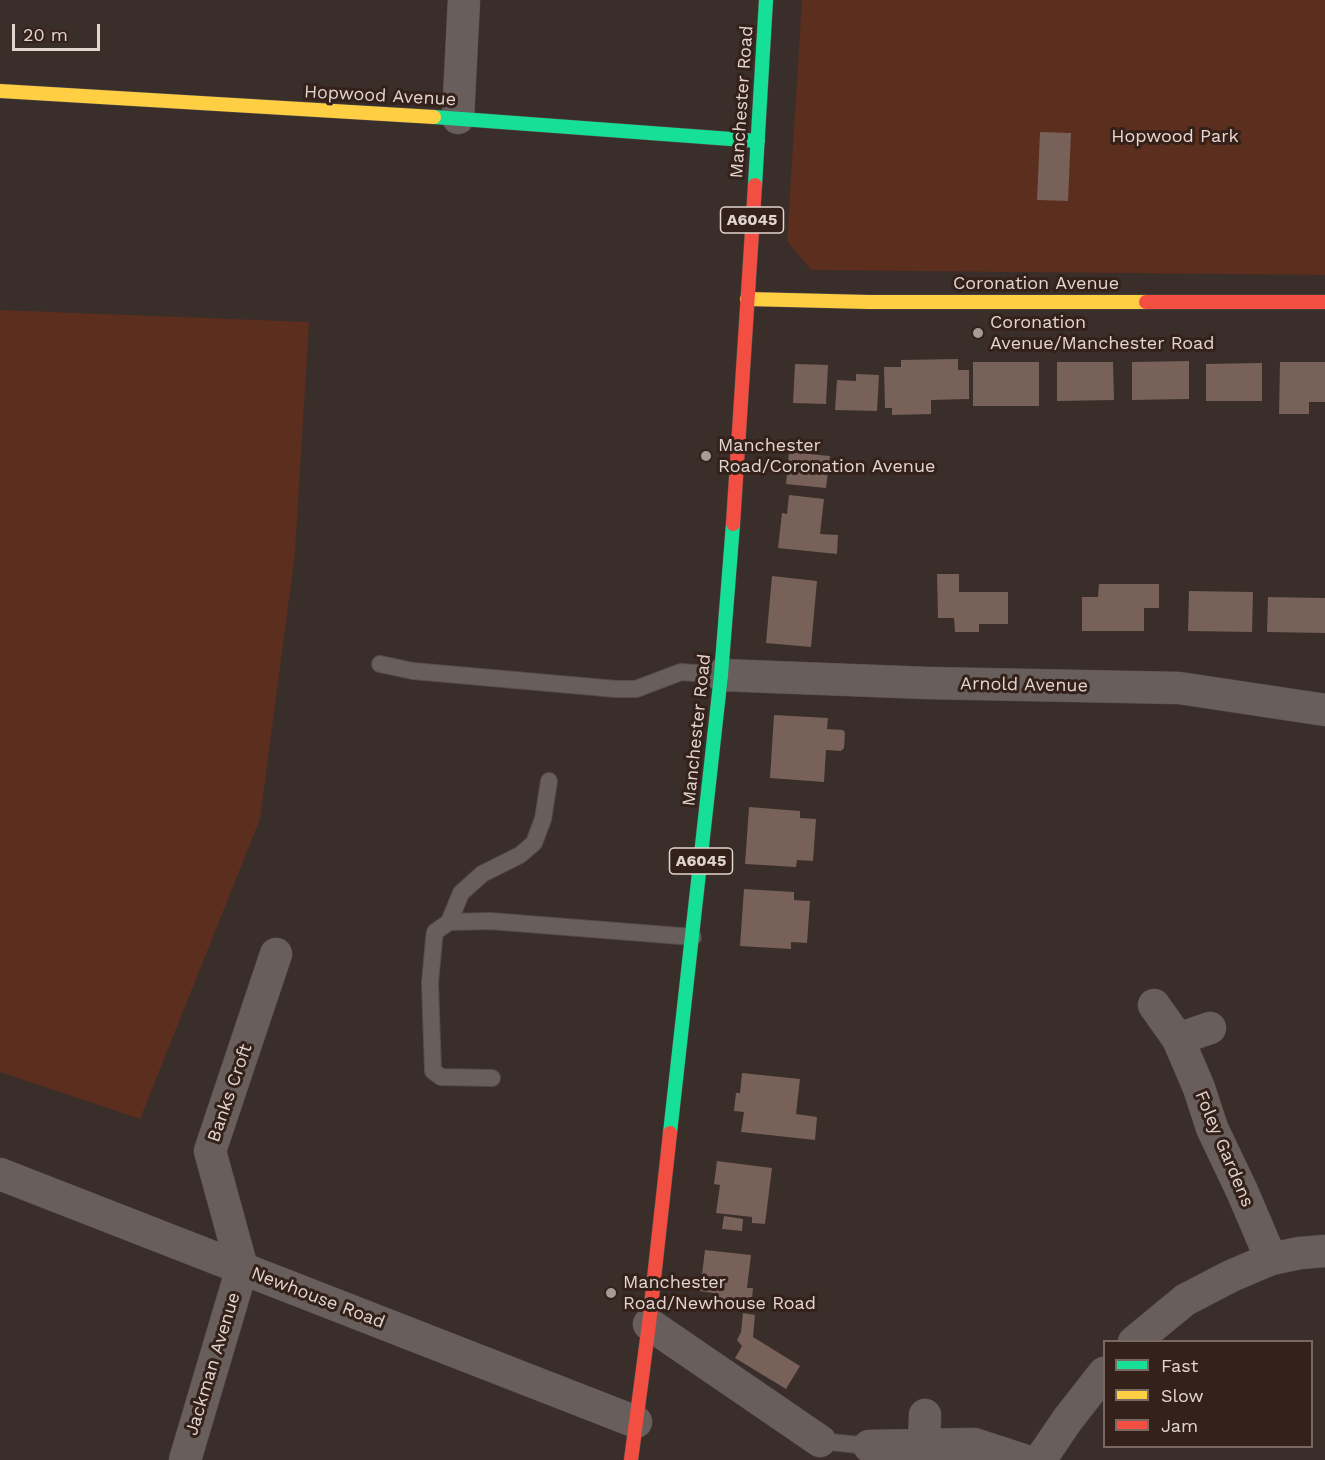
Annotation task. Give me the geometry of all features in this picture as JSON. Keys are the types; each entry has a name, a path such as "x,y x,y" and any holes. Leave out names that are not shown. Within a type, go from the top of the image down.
{"main road":[{"name":"Manchester Road","path":"631,1460 649,1324 721,675 738,464 766,0"},
{"name":"Hopwood Avenue","path":"0,91 458,118 758,141"},
{"name":"Coronation Avenue","path":"747,299 869,302 1325,302"}],"street":[{"path":"458,118 464,0"},
{"name":"Arnold Avenue","path":"721,675 927,683 1179,688 1325,710"},
{"name":"Banks Croft","path":"242,1268 210,1151 276,954"},
{"name":"Foley Gardens","path":"1154,1005 1179,1039 1212,1128 1271,1259"},
{"path":"1179,1039 1210,1028"},
{"name":"Newhouse Road","path":"0,1174 636,1422"},
{"path":"1135,1340 1185,1300 1231,1276 1271,1259 1325,1251"},
{"name":"Jackman Avenue","path":"185,1460 242,1268"},
{"path":"649,1324 820,1441"},
{"path":"1040,1460 1103,1374"},
{"path":"869,1446 924,1430 1023,1460"}],"lane":[{"path":"380,664 413,671 616,689 636,689 681,672 721,675"},
{"path":"492,1078 441,1077 433,1071 430,983 435,932 449,922 461,893 482,874 520,855 534,843 543,819 549,781"},
{"path":"449,922 490,921 693,938"},
{"path":"820,1441 869,1446"}],"green space":[{"name":"Hopwood Park","path":"802,0 1325,0 1325,275 811,270 787,241"},
{"path":"0,310 309,322 295,553 260,819 140,1119 0,1072"}],"building":[{"path":"1040,132 1071,133 1068,201 1037,200"},
{"path":"958,359 958,370 969,370 969,399 931,400 931,414 892,415 892,408 885,408 884,367 901,367 901,360"},
{"path":"1189,361 1189,399 1132,400 1132,362"},
{"path":"973,362 1039,362 1039,406 973,406"},
{"path":"1057,362 1113,362 1114,400 1057,401"},
{"path":"1280,362 1325,362 1325,402 1309,402 1309,414 1279,414"},
{"path":"1262,363 1262,401 1206,401 1206,364"},
{"path":"795,364 828,365 826,404 793,403"},
{"path":"856,374 879,375 877,411 835,410 837,380 856,381"},
{"path":"789,452 830,456 826,488 786,484"},
{"path":"789,495 824,499 820,534 838,535 837,554 778,548 782,513 787,514"},
{"path":"937,574 959,574 959,592 1008,592 1008,624 979,624 979,632 955,632 954,618 938,618"},
{"path":"772,576 817,581 811,647 766,643"},
{"path":"1099,584 1159,584 1159,608 1144,608 1144,631 1082,631 1082,597 1098,597"},
{"path":"1189,591 1253,592 1252,632 1188,631"},
{"path":"1268,597 1325,598 1325,633 1267,632"},
{"path":"774,715 828,718 827,729 843,730 845,733 844,748 841,751 826,750 824,782 770,778"},
{"path":"749,807 800,811 800,818 816,819 813,861 797,860 796,867 745,864"},
{"path":"744,889 794,892 794,900 810,901 807,943 791,942 791,949 740,946"},
{"path":"742,1073 800,1079 796,1114 817,1117 815,1140 741,1132 744,1112 734,1111 736,1093 740,1093"},
{"path":"717,1161 772,1168 765,1224 752,1223 752,1217 716,1213 720,1185 714,1184"},
{"path":"724,1216 743,1219 742,1231 722,1229"},
{"path":"705,1250 751,1255 747,1288 753,1288 751,1310 712,1306 713,1293 700,1291"},
{"path":"743,1313 755,1315 753,1337 800,1366 786,1389 735,1358 742,1346 737,1340 741,1332"}],"traffic: fast":[{"path":"755,185 766,0"},
{"path":"434,117 758,141"},
{"path":"670,1133 721,675 733,524"}],"traffic: slow":[{"path":"0,91 434,117"},
{"path":"747,299 869,302 1146,302"}],"traffic: jam":[{"path":"733,524 755,185"},
{"path":"1146,302 1325,302"},
{"path":"631,1460 670,1133"}],"place":[{"name":"Coronation Avenue/Manchester Road","path":"978,333"},
{"name":"Manchester Road/Coronation Avenue","path":"706,456"},
{"name":"Manchester Road/Newhouse Road","path":"611,1293"}]}
